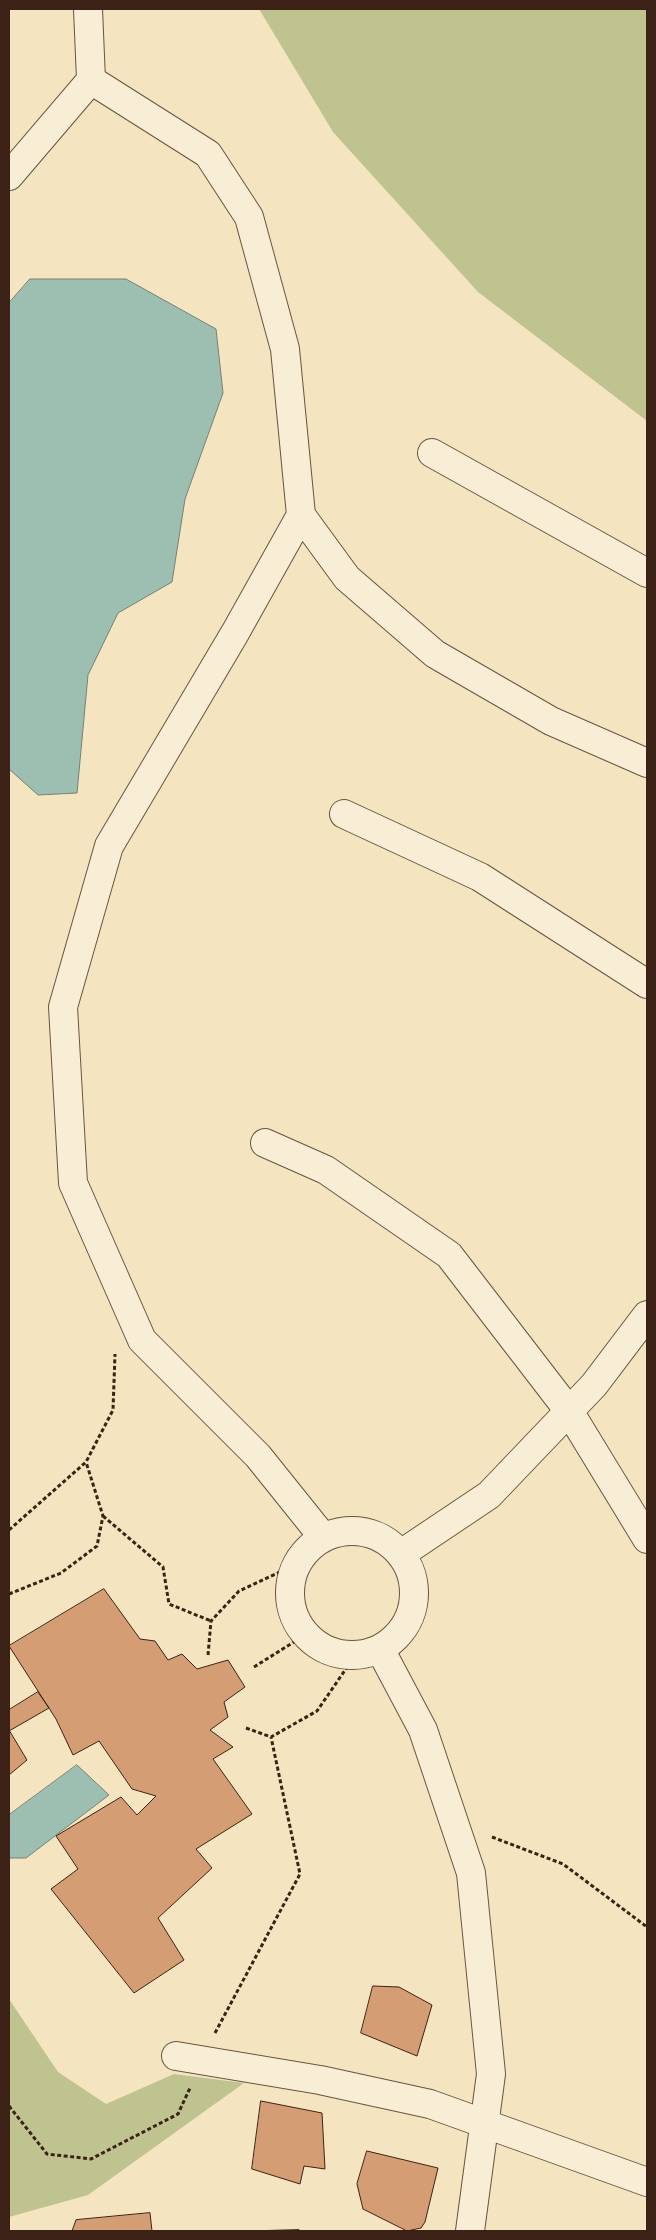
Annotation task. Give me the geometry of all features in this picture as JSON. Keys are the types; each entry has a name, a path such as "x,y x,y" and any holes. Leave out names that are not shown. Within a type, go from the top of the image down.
{"street":[{"path":"9,176 91,80 88,9"},
{"path":"91,80 208,154 249,217 284,349 301,515 346,578 436,654 551,722 647,763"},
{"path":"432,453 647,574"},
{"path":"301,515 235,633 109,846 63,1007 73,1183 142,1340 258,1456 323,1537"},
{"path":"344,814 480,877 647,984"},
{"path":"265,1143 326,1170 449,1255 569,1411 647,1536"},
{"path":"402,1554 488,1495 594,1385 647,1315"},
{"path":"343,1530 365,1531 385,1540 402,1554 414,1582 414,1604 406,1624 397,1636 367,1652 333,1653 314,1643 305,1635 293,1617 289,1586 295,1565 305,1550 323,1537 343,1530"},
{"path":"367,1652 423,1730 471,1873 491,2074 470,2231"},
{"path":"176,2056 320,2080 430,2104 647,2182"}],"path":[{"path":"9,1530 86,1462 113,1410 115,1345 133,1318"},
{"path":"9,1594 62,1573 97,1546 103,1516 86,1462"},
{"path":"103,1516 163,1567 170,1604 211,1621"},
{"path":"208,1655 211,1621 239,1591 295,1565"},
{"path":"254,1667 305,1635"},
{"path":"246,1728 271,1737 317,1711 367,1652"},
{"path":"9,2106 46,2154 90,2159 178,2114 203,2059 300,1874 271,1737"},
{"path":"458,1837 491,1837 563,1864 647,1926"}],"green space":[{"path":"259,9 647,9 647,421 478,292 333,132"},
{"path":"9,1999 58,2072 106,2104 174,2074 244,2083 88,2195 9,2217"}],"shaded area":[{"path":"30,279 126,279 216,329 223,393 185,499 172,582 118,613 88,675 77,793 38,795 9,769 9,303"},
{"path":"77,1765 109,1795 26,1858 9,1858 9,1815"}],"building":[{"path":"104,1589 140,1639 155,1641 168,1660 182,1654 197,1669 228,1660 245,1687 224,1702 228,1717 210,1730 233,1747 213,1759 252,1814 196,1849 212,1868 158,1918 184,1960 134,1993 51,1889 78,1869 56,1836 121,1797 137,1815 156,1796 132,1789 99,1741 73,1755 56,1719 9,1646"},
{"path":"38,1692 49,1708 9,1731 9,1710"},
{"path":"9,1730 27,1760 9,1775"},
{"path":"373,1986 399,1987 432,2005 417,2056 361,2033"},
{"path":"261,2101 322,2113 325,2169 304,2166 300,2184 252,2169"},
{"path":"367,2151 438,2168 425,2222 421,2228 407,2231 363,2209 357,2184"},
{"path":"150,2213 152,2231 72,2231 76,2220"},
{"path":"299,2230 299,2231 248,2231"}]}
